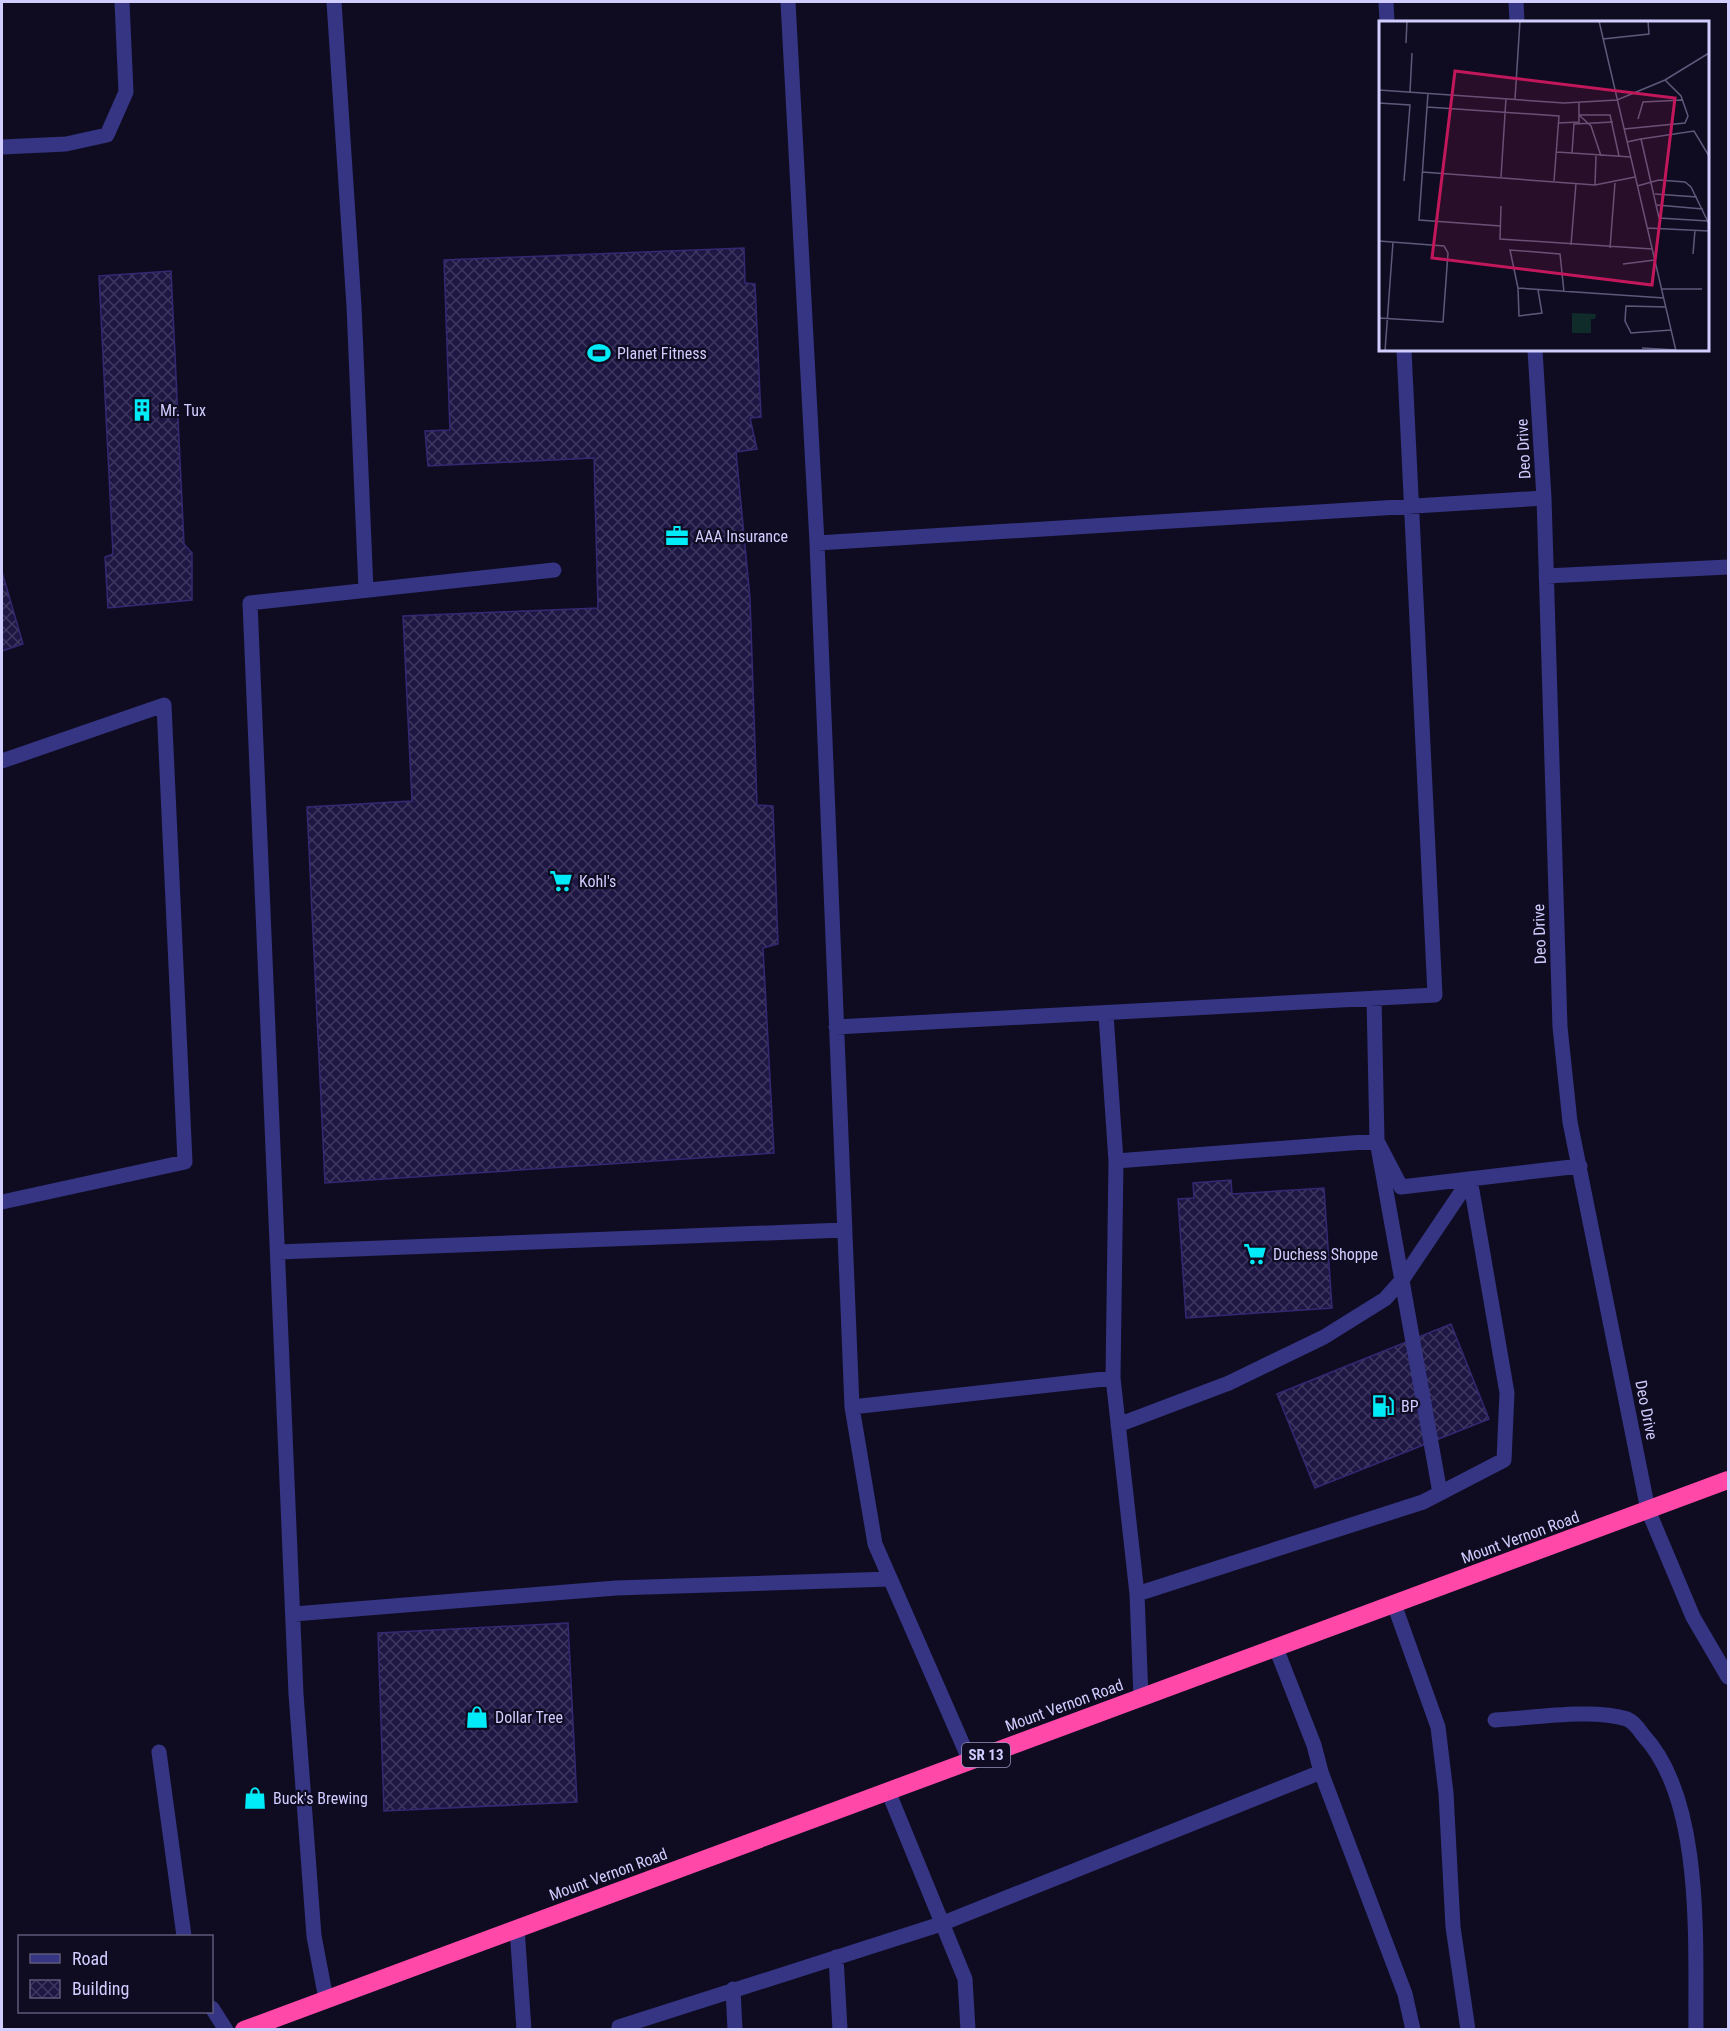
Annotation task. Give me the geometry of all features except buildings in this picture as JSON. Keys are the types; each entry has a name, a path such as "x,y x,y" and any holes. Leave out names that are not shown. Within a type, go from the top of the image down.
{"highway":[{"name":"Mount Vernon Road","path":"244,2030 1728,1480"}],"street":[{"path":"2,147 66,144 107,135 126,92 122,2"},
{"path":"334,2 354,306 366,590"},
{"path":"788,2 816,543 852,1407 875,1544 970,1761"},
{"path":"1386,2 1387,21"},
{"path":"1516,2 1517,21"},
{"path":"836,1027 1106,1015 1436,995 1404,351"},
{"name":"Deo Drive","path":"1535,351 1544,498 1560,1027 1570,1122 1648,1510 1693,1617 1728,1677"},
{"path":"816,543 1544,498"},
{"path":"1546,576 1728,567"},
{"path":"326,1999 314,1936 296,1694 250,603 554,570"},
{"path":"2,761 164,705 185,1162 2,1202"},
{"path":"1374,998 1377,1141 1440,1493"},
{"path":"1106,1015 1116,1161 1113,1377 1137,1594 1141,1698"},
{"path":"1116,1161 1377,1141"},
{"path":"1377,1141 1401,1187 1580,1166"},
{"path":"1118,1425 1229,1383 1324,1336 1385,1299 1402,1280 1470,1179"},
{"path":"1137,1594 1423,1502 1504,1460 1507,1393 1470,1179"},
{"path":"278,1252 844,1230"},
{"path":"852,1407 1113,1377"},
{"path":"294,1614 616,1588 890,1579"},
{"path":"1394,1604 1438,1727 1446,1793 1453,1927 1468,2030"},
{"path":"1276,1648 1405,1994 1413,2030"},
{"path":"1495,1720 1606,1714 1630,1720 1654,1746 1675,1785 1687,1834 1695,1929 1696,2030"},
{"path":"159,1752 184,1935"},
{"path":"620,2030 619,2026 941,1923 1321,1772"},
{"path":"888,1791 965,1979 968,2030"},
{"path":"517,1928 524,2030"},
{"path":"836,1957 840,2030"},
{"path":"733,1989 735,2030"},
{"path":"213,2010 226,2030"}],"place":[{"name":"Planet Fitness","path":"599,353"},
{"name":"Mr. Tux","path":"142,410"},
{"name":"AAA Insurance","path":"677,536"},
{"name":"Kohl's","path":"561,881"},
{"name":"Duchess Shoppe","path":"1255,1254"},
{"name":"BP","path":"1383,1406"},
{"name":"Dollar Tree","path":"477,1717"},
{"name":"Buck's Brewing","path":"255,1798"}]}
